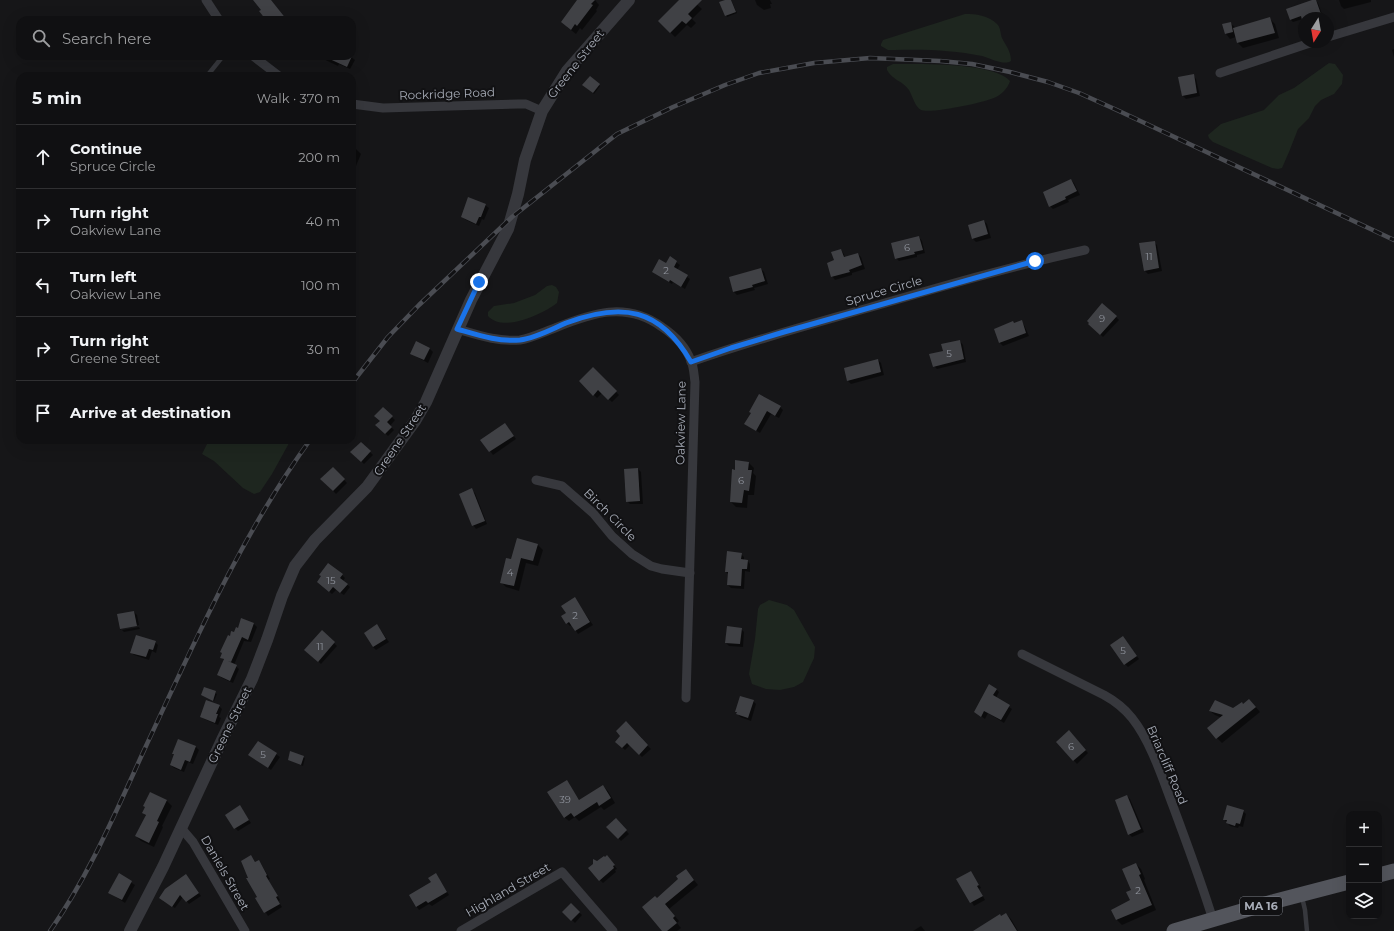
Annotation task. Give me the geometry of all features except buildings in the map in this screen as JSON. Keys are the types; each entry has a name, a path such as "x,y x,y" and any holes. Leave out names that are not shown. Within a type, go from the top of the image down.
{"main road":[{"path":"1382,874 1394,871"},
{"name":"MA 16","path":"1174,931 1301,894 1346,883"}],"street":[{"path":"206,0 216,16"},
{"name":"Greene Street","path":"130,931 159,875 252,679 266,644 282,596 295,566 315,540 367,487 404,437 426,402 479,282 508,229 518,194 525,160 542,111 567,71 629,0"},
{"path":"1334,35 1394,17"},
{"path":"1220,73 1298,47"},
{"path":"258,60 274,72"},
{"name":"Rockridge Road","path":"356,105 383,108 402,108 526,104 542,111"},
{"name":"Spruce Circle","path":"691,362 738,346 970,279 1035,261 1085,250"},
{"name":"Oakview Lane","path":"457,329 493,339 506,341 522,340 583,317 619,311 635,313 653,320 682,345 691,362 695,382 686,698"},
{"name":"Birch Circle","path":"536,480 562,486 593,513 612,536 632,554 651,566 690,573"},
{"name":"Briarcliff Road","path":"1022,654 1115,701 1132,717 1145,740 1164,781 1204,890 1213,920"},
{"name":"Daniels Street","path":"181,828 193,842 245,931"},
{"name":"Highland Street","path":"461,931 562,872 613,931"}],"lane":[{"path":"210,72 220,60"},
{"path":"1301,894 1305,910 1307,931"}],"shaded area":[{"path":"965,14 986,17 997,24 1009,51 1011,61 1005,63 982,56 949,51 888,50 881,46 883,40"},
{"path":"1329,63 1335,64 1343,75 1342,84 1334,94 1321,100 1315,106 1309,118 1298,129 1282,168 1272,168 1213,142 1209,138 1208,135 1221,124 1264,110 1279,95 1294,88"},
{"path":"893,64 937,64 973,67 988,70 1001,75 1010,81 1003,92 991,99 947,109 926,111 919,109 907,87 889,73 887,67"},
{"path":"552,285 556,287 559,292 557,303 542,312 523,320 503,323 495,321 488,316 488,312 494,306 514,303 535,295 547,286"},
{"path":"207,444 288,444 260,492 254,494 243,488 214,461 202,454"},
{"path":"769,600 787,605 794,610 815,647 814,658 803,682 794,687 780,690 766,689 752,684 749,674 758,609 760,605"}],"railway":[{"path":"356,378 388,337 419,305 512,217 617,134 673,107 725,85 759,73 814,63 870,58 940,61 972,64 1048,82 1079,93 1119,111 1394,240"},
{"path":"50,931 78,887 102,841 201,628 241,550 285,476 307,444"}],"route":[{"path":"479,282 457,329 493,339 506,341 522,340 583,317 619,311 635,313 653,320 668,332 682,345 691,362 784,332 1035,261"}]}
